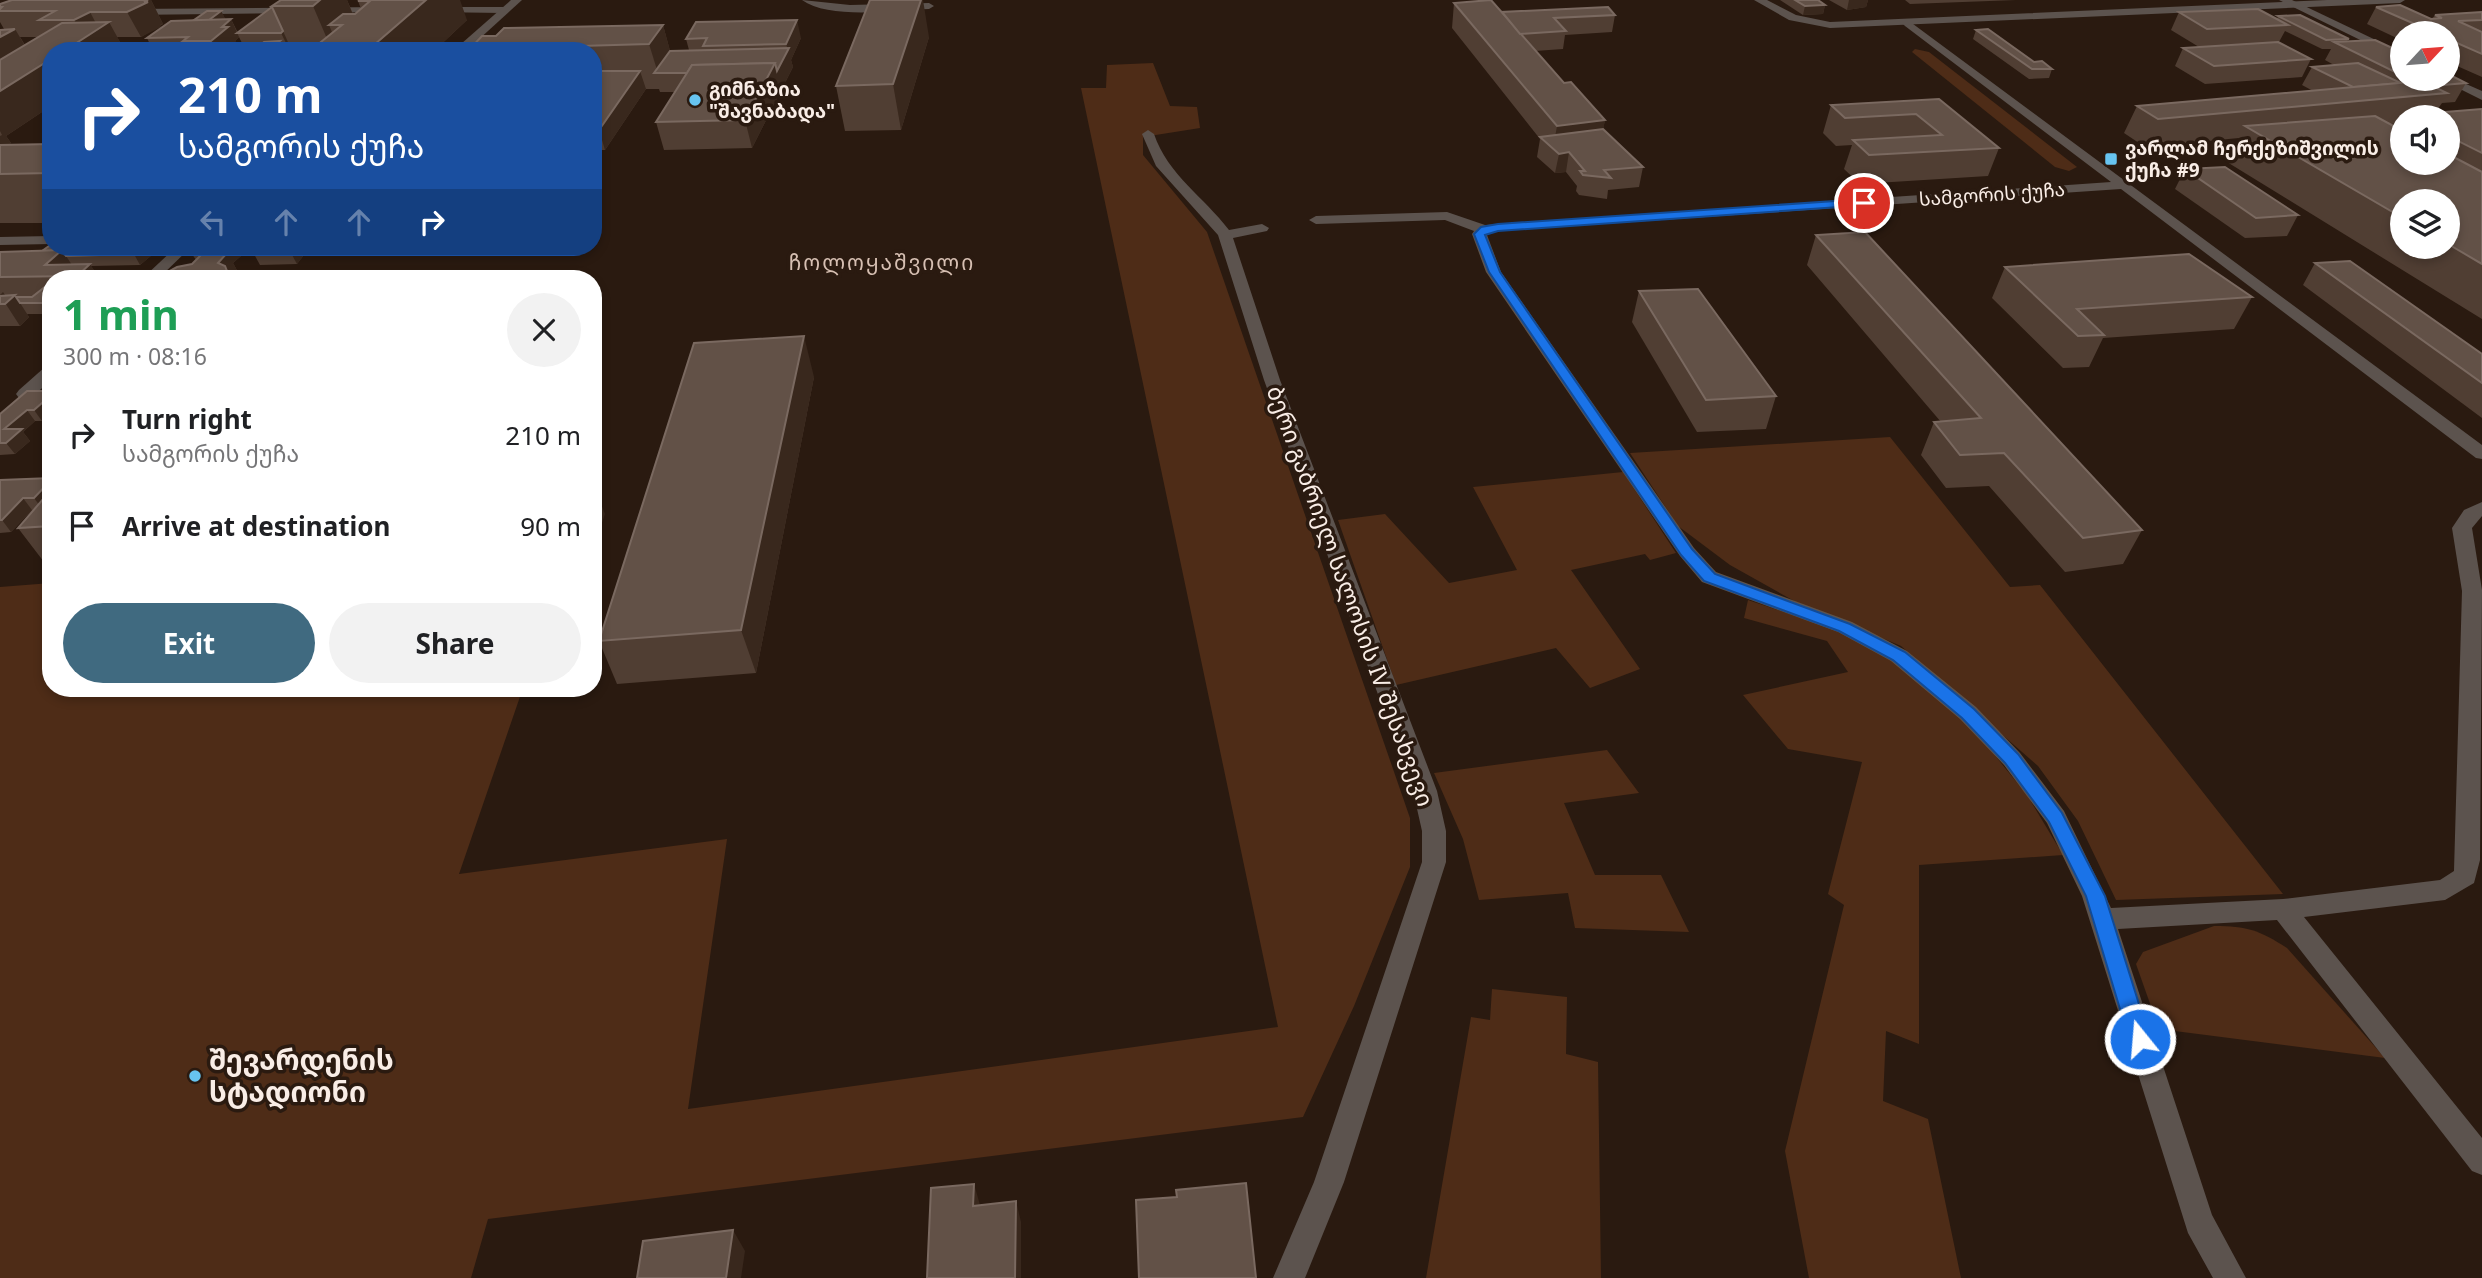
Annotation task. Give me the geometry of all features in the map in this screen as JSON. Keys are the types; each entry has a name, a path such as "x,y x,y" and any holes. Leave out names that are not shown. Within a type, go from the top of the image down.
{"street":[{"path":"144,12 153,0"},
{"path":"469,42 517,0"},
{"path":"807,0 838,6 929,6"},
{"path":"1759,0 1793,18 1830,25 1909,24 2288,2 2399,0"},
{"path":"2288,2 2390,52"},
{"path":"116,12 401,10"},
{"path":"425,10 503,10"},
{"name":"სამგორის ქუჩა","path":"1909,24 2482,454"},
{"path":"2460,86 2482,96"},
{"name":"ბერი გაბრიელ სალოსის IV შესახვევი","path":"1148,134 1151,148 1183,190 1214,218 1225,234 1272,380 1425,791 1434,831 1434,862 1329,1182 1289,1278"},
{"name":"სამგორის ქუჩა","path":"1316,220 1447,216 1484,230 2123,186"},
{"path":"1225,234 1262,228"},
{"path":"1484,230 1479,234 1494,272 1694,561 1709,577 1845,628 1899,656 1968,713 2011,759 2056,818 2095,896 2199,1222 2230,1278"},
{"path":"0,242 42,240"},
{"path":"159,270 174,256"},
{"path":"24,394 42,379"},
{"path":"2102,919 2283,909 2445,890 2465,876 2468,860 2472,591 2462,528 2471,514 2482,508"},
{"path":"2283,909 2482,1161"}],"shaded area":[{"path":"1915,49 1929,52 2077,167 2069,171 2055,167 1912,52"},
{"path":"1153,63 1170,106 1197,107 1200,128 1143,137 1143,155 1207,232 1410,818 1410,867 1354,1006 1303,1117 488,1219 471,1278 0,1278 0,587 42,584 42,697 520,697 459,874 727,839 688,1109 1278,1027 1081,88 1106,88 1107,65"},
{"path":"1890,437 2010,587 2040,585 2283,894 2116,900 2078,821 2038,766 1901,646 1796,602 1730,565 1678,526 1630,453"},
{"path":"1623,472 1676,553 1650,560 1645,554 1571,570 1640,669 1590,688 1556,648 1396,685 1338,520 1385,514 1449,583 1517,570 1473,487"},
{"path":"1748,600 1843,632 1904,665 1967,721 2027,795 2063,855 1919,865 1919,1044 1886,1031 1883,1101 1928,1119 1961,1278 1809,1278 1785,1151 1844,905 1828,894 1862,762 1788,749 1743,695 1848,672 1827,641 1744,618"},
{"path":"1607,750 1639,793 1564,803 1595,875 1661,875 1689,932 1575,928 1568,893 1479,900 1463,839 1434,773"},
{"path":"2214,926 2252,930 2287,948 2385,1058 2159,1029 2136,964 2143,952"},
{"path":"1492,989 1567,997 1566,1054 1598,1062 1601,1278 1426,1278 1471,1017 1490,1020"}],"building":[{"path":"12,0 148,2 127,12 90,12 74,20 39,20 55,11 0,11 0,4"},
{"path":"281,0 320,0 313,6 272,6"},
{"path":"426,0 377,42 321,42 342,25 329,25 343,14 355,14 370,1 358,1"},
{"path":"870,0 921,0 893,84 836,86"},
{"path":"1491,0 1564,83 1571,82 1605,120 1557,126 1454,3"},
{"path":"1795,0 1818,0 1825,5 1805,6"},
{"path":"2400,5 2431,19 2442,18 2435,15 2482,12 2482,20 2408,21 2376,7"},
{"path":"272,7 283,31 281,33 237,33"},
{"path":"1608,7 1615,15 1554,18 1566,31 1520,34 1502,12"},
{"path":"2258,9 2288,25 2207,29 2179,12"},
{"path":"207,11 221,11 209,20 194,20"},
{"path":"2300,15 2349,39 2326,40 2278,16"},
{"path":"231,19 222,27 228,27 211,41 183,41 188,37 147,38 171,21"},
{"path":"797,20 786,44 703,46 707,38 686,39 696,22"},
{"path":"109,22 78,42 42,42 42,65 0,91 0,60 62,23"},
{"path":"2460,22 2482,32 2482,54 2460,44"},
{"path":"663,25 649,44 476,42 482,36 496,36 504,28"},
{"path":"15,29 0,37 0,30"},
{"path":"1988,29 2034,62 2042,61 2052,69 2032,69 1976,30"},
{"path":"2375,40 2390,47 2390,70 2334,42"},
{"path":"2278,42 2311,59 2214,66 2183,48"},
{"path":"789,48 777,71 775,63 692,65 687,73 654,73 670,51"},
{"path":"775,63 745,120 656,122 692,65"},
{"path":"2358,63 2390,78 2390,84 2353,87 2312,67"},
{"path":"602,71 640,71 602,126"},
{"path":"2390,84 2390,91 2447,93 2158,119 2137,106"},
{"path":"1939,99 1999,148 1869,155 1853,140 1942,135 1916,114 1845,118 1831,105"},
{"path":"2482,109 2482,153 2460,142 2460,111"},
{"path":"2375,116 2390,124 2390,175 2460,175 2460,160 2482,172 2482,264 2460,251 2460,189 2390,189 2390,210 2245,126"},
{"path":"1603,129 1643,167 1604,170 1611,178 1583,175 1580,171 1585,171 1569,152 1559,154 1540,137"},
{"path":"42,144 42,173 0,174 0,145"},
{"path":"2225,167 2298,215 2256,218 2185,169"},
{"path":"1865,232 2142,530 2083,538 2004,453 1960,455 1934,422 1981,418 1816,235"},
{"path":"42,251 42,256 55,256 45,265 90,264 84,270 42,270 42,276 0,277 0,252"},
{"path":"2189,254 2252,297 2077,309 2104,335 2078,336 2005,267"},
{"path":"200,256 224,256 218,263 227,270 172,270 192,264"},
{"path":"2350,261 2482,354 2482,383 2315,263"},
{"path":"42,289 42,303 20,303 16,297 32,297"},
{"path":"1698,289 1776,396 1706,400 1639,291"},
{"path":"15,295 5,304 0,304 0,296"},
{"path":"804,336 741,630 602,641 602,632 694,343"},
{"path":"27,391 42,391 42,403 34,410 27,410 4,429 22,429 6,443 0,443 0,414"},
{"path":"42,478 42,490 34,498 23,498 0,520 0,480"},
{"path":"42,500 42,527 18,528"},
{"path":"1246,1183 1256,1278 1139,1278 1136,1200 1177,1197 1176,1190"},
{"path":"974,1184 973,1206 1016,1201 1015,1278 927,1278 931,1188"},
{"path":"733,1230 726,1278 637,1278 643,1241"}],"place":[{"name":"გიმნაზია \"შავნაბადა\"","path":"695,100"},
{"name":"ვარლამ ჩერქეზიშვილის ქუჩა #9","path":"2111,159"},
{"name":"შევარდენის სტადიონი","path":"195,1076"}],"district":[{"name":"ჩოლოყაშვილი","path":"882,263"}],"route":[{"path":"1864,203 1498,227 1479,234 1494,272 1687,552 1709,577 1743,592 1845,628 1899,656 1968,713 2011,759 2056,818 2095,896 2140,1039"}]}
